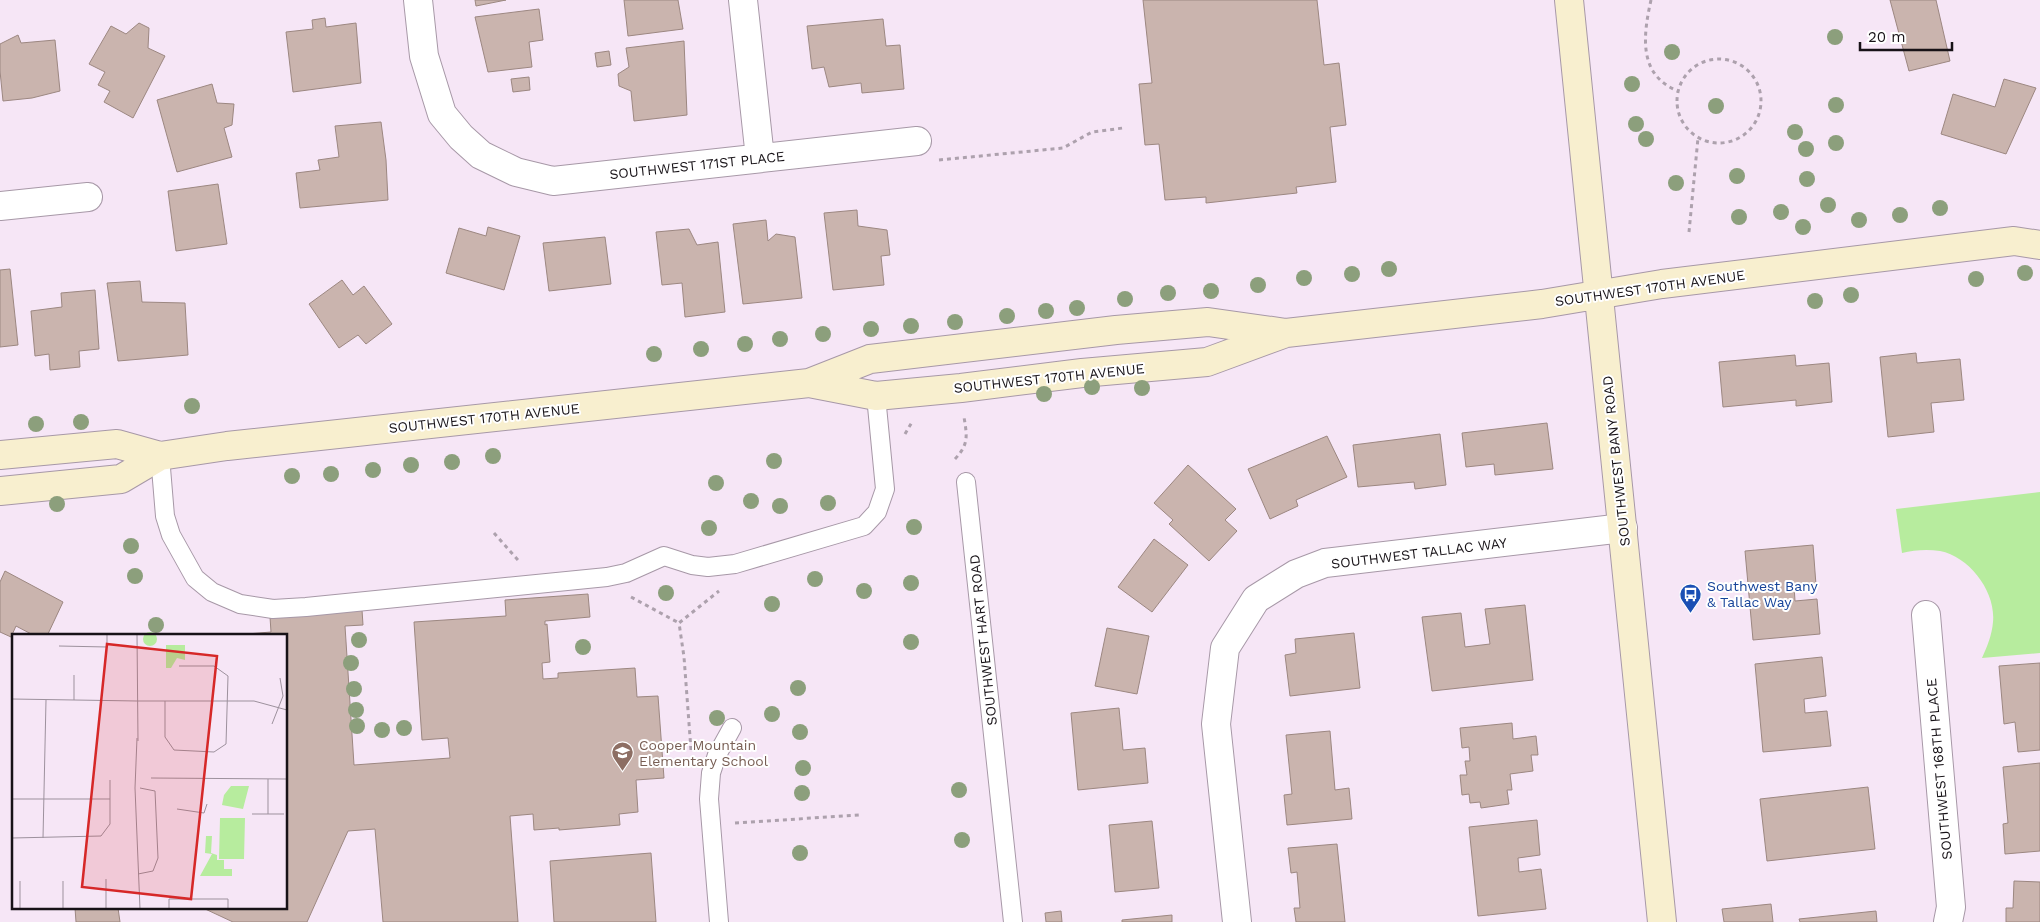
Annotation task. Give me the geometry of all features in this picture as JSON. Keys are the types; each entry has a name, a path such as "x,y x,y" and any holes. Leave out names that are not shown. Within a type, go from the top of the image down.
{"main road":[{"name":"SOUTHWEST BANY ROAD","path":"1569,0 1662,922"},
{"name":"SOUTHWEST 170TH AVENUE","path":"809,383 876,396 1082,373 1206,362 1286,333 1542,304 1662,284 2027,243 2040,230"},
{"name":"SOUTHWEST 170TH AVENUE","path":"0,491 121,479 160,456 237,445 809,383 870,359 1116,330 1208,322 1286,333"},
{"name":"SOUTHWEST 170TH AVENUE","path":"0,455 117,444 160,456"}],"street":[{"name":"SOUTHWEST 171ST PLACE","path":"418,0 424,56 442,114 461,137 481,155 516,172 553,181 760,158 924,151"},
{"path":"744,0 760,158"},
{"path":"0,206 88,197"},
{"name":"SOUTHWEST TALLAC WAY","path":"1237,922 1216,724 1225,648 1256,600 1296,574 1325,563 1623,528"},
{"name":"SOUTHWEST 168TH PLACE","path":"1926,615 1951,908 1948,922"}],"lane":[{"path":"160,456 165,516 171,535 195,578 212,592 240,604 273,609 306,607 607,577 626,573 664,556 692,566 708,567 736,564 864,526 877,512 885,489 876,396"},
{"name":"SOUTHWEST HART ROAD","path":"966,482 1012,922"},
{"path":"719,922 709,799 711,773 717,755 732,728"}],"path":[{"path":"1651,0 1646,44 1648,65 1655,76 1666,86 1678,91"},
{"path":"1720,59 1733,61 1746,68 1755,79 1761,92 1762,106 1758,119 1750,131 1739,139 1725,144 1711,143 1698,138 1688,130 1680,118 1677,105 1678,91 1684,78 1694,68 1706,61 1720,59"},
{"path":"924,151 1063,148 1092,132 1123,128"},
{"path":"1689,232 1698,138"},
{"path":"961,388 967,436 963,449 944,470 944,480 950,485 966,482"},
{"path":"679,623 728,583 736,564"},
{"path":"630,596 679,623"},
{"path":"679,623 684,657 692,756"},
{"path":"712,824 860,815"}],"green space":[{"path":"2040,492 2040,653 1982,658 1993,622 1993,611 1985,588 1971,568 1951,555 1930,550 1902,553 1896,509"}],"building":[{"path":"475,0 506,0 476,6"},
{"path":"624,0 678,0 683,29 628,36"},
{"path":"1143,0 1317,0 1324,65 1339,63 1346,125 1330,127 1336,182 1296,187 1297,193 1206,203 1206,197 1165,200 1159,144 1145,145 1139,84 1152,83"},
{"path":"1890,0 1936,0 1950,61 1909,71"},
{"path":"539,9 543,40 529,42 532,67 488,72 475,17"},
{"path":"325,18 326,27 356,23 361,83 293,92 286,32 313,29 312,20"},
{"path":"883,19 886,46 900,45 904,89 862,93 861,83 829,87 824,67 812,69 807,26"},
{"path":"139,23 149,28 148,48 165,56 133,118 104,102 110,91 98,85 105,72 89,64 111,26 126,34"},
{"path":"18,35 21,43 55,40 60,91 32,98 3,101 0,44"},
{"path":"684,41 687,115 634,121 631,91 619,86 618,74 629,67 626,48"},
{"path":"609,51 611,65 597,67 595,53"},
{"path":"529,77 530,90 513,92 511,79"},
{"path":"2004,79 2036,88 2006,154 1941,134 1953,94 1995,107"},
{"path":"212,84 217,103 234,104 232,125 224,128 232,157 177,172 157,100"},
{"path":"381,122 386,160 388,200 300,208 296,173 320,170 318,160 339,157 335,126"},
{"path":"218,184 227,244 176,251 168,191"},
{"path":"857,210 858,226 887,230 890,255 881,256 884,285 833,290 824,213"},
{"path":"766,220 768,241 776,234 795,237 802,298 743,304 733,224"},
{"path":"488,227 520,236 504,290 446,273 459,228 486,236"},
{"path":"689,229 697,245 718,242 725,312 685,317 682,283 662,285 656,232"},
{"path":"605,237 611,284 549,291 543,243"},
{"path":"10,269 18,345 0,347 0,270"},
{"path":"342,280 353,295 364,286 392,324 366,344 358,335 339,348 309,304"},
{"path":"140,281 142,302 185,303 188,355 118,361 107,283"},
{"path":"95,290 99,349 79,351 80,367 50,370 49,354 35,356 31,311 62,307 61,293"},
{"path":"1916,353 1917,363 1960,359 1964,400 1931,403 1934,432 1888,437 1880,357"},
{"path":"1795,355 1796,366 1829,363 1832,402 1796,406 1796,400 1723,407 1719,362"},
{"path":"1547,423 1553,469 1495,475 1494,464 1466,467 1462,433"},
{"path":"1440,434 1446,485 1415,489 1414,482 1358,487 1353,445"},
{"path":"1327,436 1347,477 1296,500 1298,506 1270,519 1248,469"},
{"path":"1188,465 1236,509 1225,520 1237,531 1209,561 1169,524 1173,520 1154,503"},
{"path":"1154,539 1188,565 1152,612 1118,587"},
{"path":"1813,545 1816,585 1794,586 1795,601 1817,599 1820,634 1753,640 1745,551"},
{"path":"5,571 63,602 48,634 31,634 16,626 11,637 0,632 0,582"},
{"path":"588,594 590,617 545,621 545,625 547,624 550,662 542,663 543,679 558,678 558,673 635,668 637,697 658,696 664,778 636,780 638,812 619,814 620,825 559,830 559,828 534,830 533,814 510,816 518,922 383,922 375,829 348,831 307,922 233,922 207,910 288,910 288,634 247,634 271,632 270,617 362,610 363,625 345,626 354,765 450,758 448,738 422,740 414,622 506,616 505,600"},
{"path":"1525,605 1533,680 1432,691 1422,617 1461,613 1465,647 1490,644 1485,609"},
{"path":"1107,628 1149,636 1137,694 1095,686"},
{"path":"1354,633 1360,688 1290,696 1285,655 1296,653 1295,639"},
{"path":"1822,657 1826,696 1804,699 1805,713 1827,711 1831,746 1763,752 1755,664"},
{"path":"2040,663 2040,750 2018,752 2015,722 2004,724 1999,666"},
{"path":"1119,708 1123,750 1145,748 1148,783 1078,790 1071,713"},
{"path":"1512,723 1513,739 1536,736 1538,755 1531,755 1533,771 1510,774 1512,790 1507,790 1509,804 1481,808 1480,802 1470,803 1469,794 1462,795 1460,775 1467,775 1465,761 1470,761 1469,747 1462,748 1460,728"},
{"path":"1330,731 1335,790 1349,788 1352,819 1287,825 1284,795 1292,794 1286,735"},
{"path":"2040,763 2040,851 2005,854 2003,824 2008,823 2003,767"},
{"path":"1868,787 1875,849 1767,861 1760,799"},
{"path":"1537,820 1540,855 1518,858 1519,872 1541,869 1546,909 1478,916 1469,827"},
{"path":"1152,821 1159,888 1115,892 1109,825"},
{"path":"1337,844 1345,922 1296,922 1294,908 1300,908 1297,872 1291,873 1288,848"},
{"path":"651,853 656,922 554,922 550,861"},
{"path":"2014,881 2040,882 2040,922 2006,922 2006,908 2013,908"},
{"path":"1771,904 1773,922 1724,922 1722,909"},
{"path":"75,910 118,910 120,922 76,922"},
{"path":"1061,911 1062,922 1046,922 1045,913"},
{"path":"1876,911 1877,922 1800,922 1799,919"},
{"path":"1172,915 1172,922 1122,922 1122,920"}],"place":[{"name":"Southwest Bany & Tallac Way","path":"1691,613"},
{"name":"Cooper Mountain Elementary School","path":"623,772"}]}
